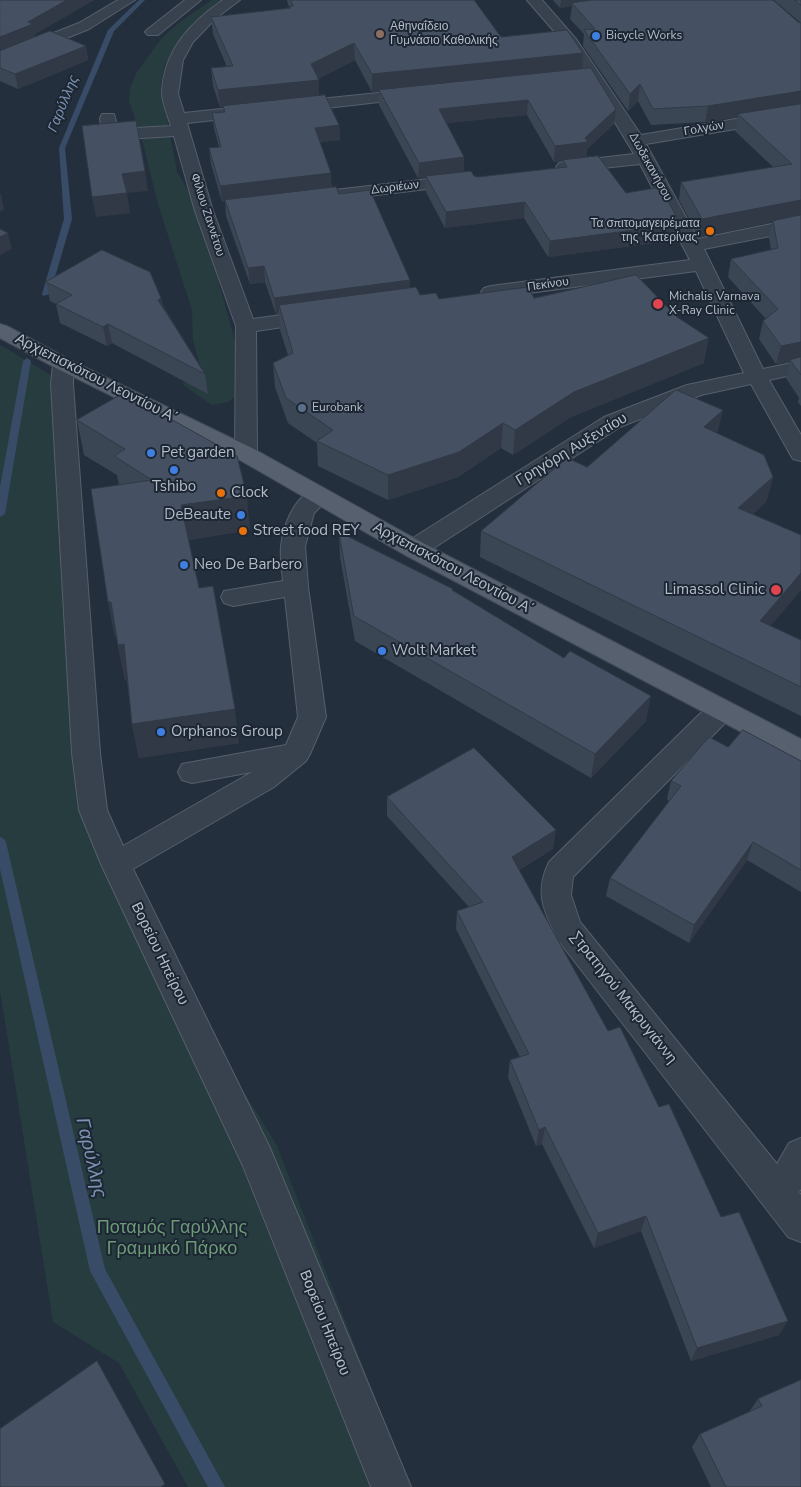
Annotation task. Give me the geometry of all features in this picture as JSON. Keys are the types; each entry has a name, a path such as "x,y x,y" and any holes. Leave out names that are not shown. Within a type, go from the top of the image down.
{"main road":[{"name":"Αρχιεπισκόπου Λεοντίου Α΄","path":"0,330 63,364 246,454 414,549 801,751"}],"street":[{"path":"0,60 84,26 128,0"},
{"path":"153,32 194,0"},
{"name":"Φίλιου Ζαννέτου","path":"233,0 211,16 187,40 175,60 170,94 204,211 246,326 246,454"},
{"name":"Δωδεκανήσου","path":"534,0 571,42 636,141 693,246 756,375 801,454"},
{"path":"549,16 567,13"},
{"path":"576,78 595,76"},
{"path":"108,118 110,135 270,109 430,93"},
{"name":"Γολγών","path":"636,141 801,113"},
{"path":"547,170 645,158"},
{"name":"Δωριέων","path":"322,197 478,178"},
{"path":"204,211 224,209"},
{"path":"693,246 801,224"},
{"name":"Πεκίνου","path":"469,295 702,264"},
{"path":"246,326 333,314"},
{"name":"Βορείου Ηπείρου","path":"63,364 62,384 86,753 93,810 116,864 258,1160 391,1487"},
{"name":"Γρηγόρη Αυξεντίου","path":"414,549 612,422 652,404 694,390 801,366"},
{"path":"116,864 264,779 296,754 312,717 296,587 293,546 304,510 319,496"},
{"path":"233,598 296,587"},
{"name":"Στρατηγού Μακρυγιάννη","path":"721,710 560,871 554,884 556,904 569,931 801,1224"},
{"path":"192,772 296,754"},
{"path":"779,1194 801,1155"}],"green space":[{"path":"212,0 228,0 172,55 164,67 161,87 177,172 197,205 239,355 240,392 228,402 212,405 182,384 201,370 193,340 192,310 158,204 142,139 129,101 130,88 137,72 161,39 181,21"},
{"name":"Ποταμός Γαρύλλης Γραμμικό Πάρκο","path":"0,345 54,377 105,868 276,1144 410,1487 188,1487 119,1363 53,1322 0,990"}],"building":[{"path":"0,0 67,0 28,22 33,24 0,37"},
{"name":"Αθηναΐδειο Γυμνάσιο Καθολικής","path":"291,0 474,0 501,37 567,30 583,53 372,74 354,43 311,64 319,80 218,90 211,68 233,66 211,17 291,8 289,6 293,6"},
{"path":"592,0 773,0 801,23 801,91 708,106 653,109 640,84 630,94 584,30 595,29 572,3"},
{"path":"50,31 86,46 15,74 0,68 0,51"},
{"path":"591,68 616,109 585,138 588,142 555,146 528,100 439,109 464,157 419,163 379,90"},
{"path":"325,95 339,125 315,128 331,173 220,186 209,148 221,147 212,113 225,112 223,106"},
{"path":"801,104 801,200 702,219 681,182 792,164 738,114"},
{"path":"136,121 145,171 122,174 127,193 92,197 82,126"},
{"path":"598,156 626,193 661,187 680,224 550,241 525,202 446,212 426,176 471,171 474,176 478,177 567,167 563,160"},
{"path":"336,187 339,194 370,190 410,280 274,298 264,266 248,268 225,200"},
{"path":"801,215 801,342 781,346 763,321 778,309 731,259 778,248 773,221"},
{"path":"0,229 8,233 0,237"},
{"path":"102,250 150,272 161,298 158,300 205,374 108,324 103,327 56,304 72,295 46,282"},
{"path":"636,275 677,317 709,338 574,392 515,430 503,423 459,452 388,475 317,441 333,430 286,398 273,363 293,353 279,305 416,287 420,295 436,293 439,299 528,287 534,298"},
{"path":"801,357 801,375 790,360"},
{"path":"676,390 723,410 704,427 764,455 773,477 738,508 801,535 801,573 760,621 801,640 801,687 481,531 567,458 587,467"},
{"path":"124,393 237,456 247,496 181,505 199,588 213,586 235,709 132,724 124,644 118,645 111,602 108,602 91,489 152,480 114,456 125,449 77,420"},
{"path":"339,532 453,589 564,658 570,651 651,696 595,754 354,616"},
{"path":"743,730 801,761 801,870 753,842 694,925 610,878 681,786 671,781 709,737 728,747"},
{"path":"474,748 556,830 512,857 608,1031 620,1027 659,1107 669,1104 721,1217 739,1212 788,1321 697,1348 646,1216 598,1233 545,1127 539,1130 510,1060 529,1054 457,911 483,902 387,797"},
{"path":"97,1361 165,1484 161,1487 0,1487 0,1429"},
{"path":"801,1380 801,1487 726,1487 700,1434 762,1406 758,1399"}],"waterway":[{"name":"Γαρύλλης","path":"46,294 68,219 62,148 111,30 142,0"},
{"name":"Γαρύλλης","path":"0,514 27,361"},
{"name":"Γαρύλλης","path":"0,842 98,1271 217,1487"}],"place":[{"name":"Αθηναΐδειο Γυμνάσιο Καθολικής","path":"380,34"},
{"name":"Bicycle Works","path":"596,36"},
{"name":"Τα σπιτομαγειρέματα της 'Κατερίνας'","path":"710,231"},
{"name":"Michalis Varnava X-Ray Clinic","path":"658,304"},
{"name":"Eurobank","path":"302,408"},
{"name":"Pet garden","path":"151,453"},
{"name":"Tshibo","path":"174,470"},
{"name":"Clock","path":"221,493"},
{"name":"DeBeaute","path":"241,515"},
{"name":"Street food REY","path":"243,531"},
{"name":"Neo De Barbero","path":"184,565"},
{"name":"Limassol Clinic","path":"776,590"},
{"name":"Wolt Market","path":"382,651"},
{"name":"Orphanos Group","path":"161,732"}]}
